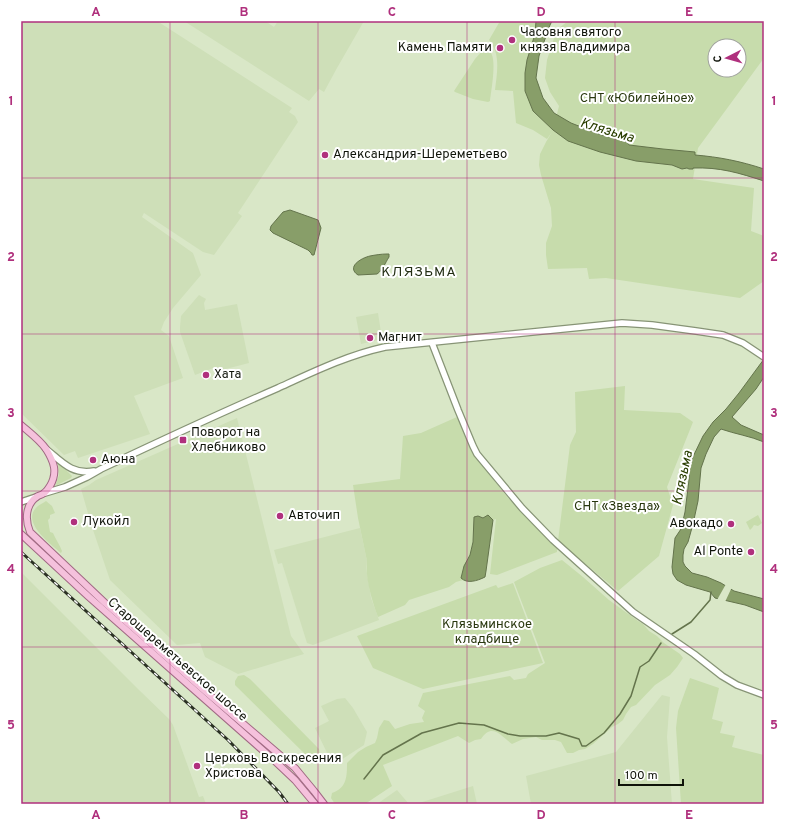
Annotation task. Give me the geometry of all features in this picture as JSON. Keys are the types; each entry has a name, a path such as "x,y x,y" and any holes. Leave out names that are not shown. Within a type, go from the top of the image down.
{"main road":[{"path":"21,502 87,477 98,470 219,414 345,358 385,347 622,323 652,325 723,335 737,340 764,357"},
{"path":"432,343 472,446 522,508 569,555 632,612 694,654 722,676 737,685 764,696"},
{"path":"21,425 68,467 82,472 98,470"},
{"path":"45,447 55,470 55,476 45,493"},
{"name":"Старошереметьевское шоссе","path":"38,496 27,511 26,517 30,532 105,603 295,768 324,804"},
{"name":"Старошереметьевское шоссе","path":"21,534 89,597 276,762 295,780 315,804"}],"shaded area":[{"path":"21,21 157,21 292,108 289,112 295,116 298,122 238,213 242,216 214,255 203,252 144,213 142,217 193,253 201,275 173,308 161,330 169,336 183,378 134,396 150,434 78,458 75,451 64,455 21,413"},
{"path":"184,21 265,21 274,27 278,21 364,21 324,92 319,89 309,101"},
{"path":"536,21 552,21 539,56 536,78 543,98 554,113 571,123 599,134 627,142 629,145 695,152 695,155 730,160 764,169 764,181 738,173 721,170 703,168 682,169 672,165 636,161 600,152 568,141 553,130 533,111 525,91 527,60 535,34"},
{"path":"290,210 318,220 321,228 314,255 312,255 308,250 273,233 270,230 271,226 283,212"},
{"path":"389,254 389,257 377,274 358,275 355,272 354,266 356,263 366,257"},
{"path":"199,295 206,299 204,303 205,310 237,304 249,363 218,371 216,367 195,375 180,332 180,327 181,316"},
{"path":"378,313 382,339 361,344 356,317"},
{"path":"764,359 764,377 756,389 732,417 741,425 764,435 764,442 721,429 714,437 701,468 698,501 688,542 684,549 683,562 692,573 721,583 734,591 764,599 764,612 745,605 715,598 710,592 686,585 677,580 673,574 672,567 675,538 681,529 685,512 690,463 703,436 713,422 739,393"},
{"path":"237,418 291,636 304,654 238,674 205,657 200,643 177,645 110,580 81,489 96,480"},
{"path":"488,515 493,520 485,577 475,581 463,580 461,578 464,566 470,555 473,542 474,517 478,516 483,518"},
{"path":"360,528 367,561 366,567 371,598 379,620 313,645 307,643 282,563 278,564 274,550"},
{"path":"21,572 169,719 173,725 199,797 203,796 206,804 21,804"},
{"path":"662,695 670,697 667,737 672,804 531,804 526,776 616,752"},
{"path":"345,698 353,708 367,732 364,745 333,765 315,728 329,721 321,706 337,699"},
{"path":"473,786 477,804 416,804"},
{"path":"397,790 409,804 377,804"}],"green space":[{"name":"СНТ «Юбилейное»","path":"500,21 536,21 535,34 527,60 553,130 559,106 550,92 545,78 547,60 555,35 559,28 568,21 602,23 605,21 764,21 764,58 698,148 693,179 754,188 751,231 764,236 764,281 740,298 606,278 589,279 587,268 548,269 546,243 552,226 551,208 539,165 540,154 552,132 547,139 533,130 516,123 513,91 495,90 497,57 493,45 489,40"},
{"path":"483,50 487,50 492,54 494,66 490,101 488,102 473,99 454,91 475,59"},
{"name":"СНТ «Звезда»","path":"625,386 624,410 680,413 693,422 667,487 673,505 659,556 618,591 558,541 570,445 576,432 575,392"},
{"path":"457,417 470,448 478,460 508,498 557,549 557,552 497,575 490,574 496,519 493,520 488,515 483,518 478,516 470,555 464,566 461,577 463,580 456,582 449,587 409,600 405,605 378,617 371,597 368,582 367,561 353,485 400,479 403,436 421,433"},
{"path":"59,463 72,476 71,478 57,485 59,475"},
{"path":"46,501 52,506 55,513 50,515 48,520 50,532 53,533 62,551 61,553 44,538 34,525 32,518 33,512 38,506"},
{"path":"758,515 762,523 758,526 754,525 750,530 746,522"},
{"path":"562,560 609,600 643,624 649,631 680,654 683,658 670,675 655,685 636,705 631,707 623,720 585,749 573,753 567,753 561,742 555,740 542,740 536,737 523,739 512,744 500,734 493,731 489,731 481,739 469,743 458,736 383,765 392,786 365,804 335,804 331,798 332,793 341,788 345,781 347,763 358,752 375,743 379,728 384,720 389,721 395,729 410,724 424,722 422,718 425,711 418,706 423,693 510,676 514,680 526,678 528,674 545,663 514,582 540,568"},
{"name":"Клязьминское кладбище","path":"513,583 543,663 423,689 373,668 357,636 496,585 498,588"},
{"path":"244,675 250,679 319,749 320,757 314,761 309,758 235,685 235,681 238,676"},
{"path":"690,678 719,688 712,719 723,722 720,733 735,736 732,747 764,755 764,804 681,804 676,728 678,711"}],"pier":[{"path":"726,584 732,587 725,602 717,600"}],"waterway":[{"path":"672,634 691,622 710,600 711,592"},
{"path":"364,779 383,755 422,733 459,723 484,725 508,734 520,736 546,736 559,733 579,739 582,746 586,746 604,733 620,714 631,696 640,667 649,661 661,643"}],"railway":[{"path":"21,552 228,740 279,792 288,804"}],"place":[{"name":"Часовня святого князя Владимира","path":"512,40"},
{"name":"Камень Памяти","path":"500,48"},
{"name":"Александрия-Шереметьево","path":"325,155"},
{"name":"Магнит","path":"370,338"},
{"name":"Хата","path":"206,375"},
{"name":"Поворот на Хлебниково","path":"183,440"},
{"name":"Аюна","path":"93,460"},
{"name":"Авточип","path":"280,516"},
{"name":"Лукойл","path":"74,522"},
{"name":"Авокадо","path":"731,524"},
{"name":"Al Ponte","path":"751,552"},
{"name":"Церковь Воскресения Христова","path":"197,766"}],"district":[{"name":"КЛЯЗЬМА","path":"419,272"}],"water label":[{"name":"Клязьма","path":"607,131"},
{"name":"Клязьма","path":"683,478"}]}
